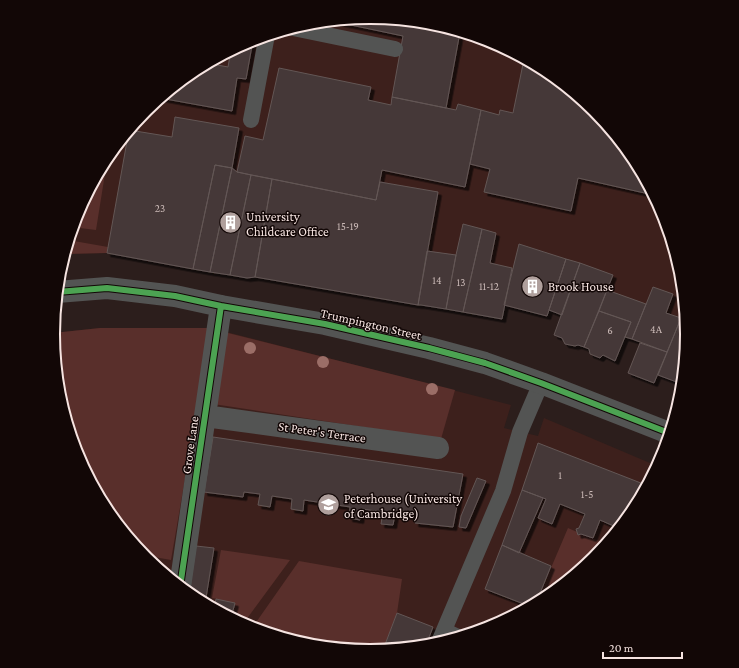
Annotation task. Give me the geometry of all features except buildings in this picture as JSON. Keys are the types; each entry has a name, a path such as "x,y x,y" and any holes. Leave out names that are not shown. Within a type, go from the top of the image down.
{"street":[{"name":"Trumpington Street","path":"62,292 107,288 175,296 221,306 325,324 429,348 485,363 541,383 664,431"},
{"name":"Grove Lane","path":"181,580 221,306"},
{"name":"St Peter's Terrace","path":"205,416 438,448"}],"lane":[{"path":"306,31 395,49"},
{"path":"251,120 266,42"},
{"path":"448,633 503,491 520,432 541,383"}],"shaded area":[{"path":"370,24 430,30 469,40 507,56 542,76 589,115 603,130 627,162 648,197 656,215 674,274 680,334 676,382 658,375 654,383 628,373 640,343 632,339 625,337 615,361 603,355 600,358 590,354 589,349 578,345 575,346 565,344 562,338 554,335 562,315 549,310 547,316 504,305 418,305 255,277 247,278 107,253 70,254 83,215 91,197 112,162 136,130 165,101 197,76 232,56 270,40 309,30"},
{"path":"105,173 96,230 78,228 91,197"},
{"path":"74,241 108,247 107,253 70,254"},
{"name":"Peterhouse (University of Cambridge)","path":"100,328 211,328 511,405 504,428 538,436 544,418 651,464 627,506 603,538 589,553 542,592 507,612 469,628 430,638 410,641 370,644 309,638 270,628 232,612 214,602 197,592 165,567 136,538 101,489 83,453 65,394 60,354 60,332"},
{"path":"100,328 211,328 171,560 154,557 136,538 112,506 91,471 76,434 65,394 60,354 60,332"},
{"path":"224,332 455,390 441,439 213,404"},
{"path":"568,528 577,532 578,535 581,534 600,541 574,567 540,593"},
{"path":"221,550 290,560 247,618 232,612 234,603 212,598"},
{"path":"299,561 402,579 397,613 386,643 349,643 309,638 270,628 256,622"}],"cycle path":[{"path":"62,292 107,288 175,296 221,306 325,324 429,348 485,363 541,383 664,431"},
{"path":"181,580 221,306"}],"place":[{"name":"University Childcare Office","path":"231,223"},
{"name":"Brook House","path":"533,286"},
{"name":"Peterhouse (University of Cambridge)","path":"328,505"}]}
